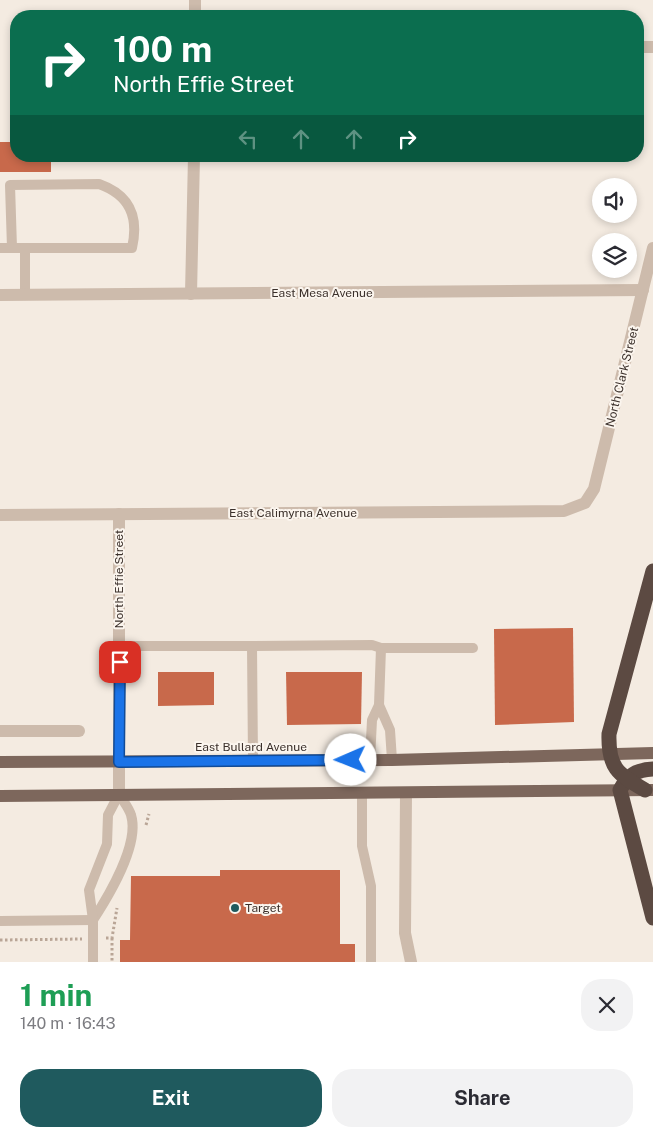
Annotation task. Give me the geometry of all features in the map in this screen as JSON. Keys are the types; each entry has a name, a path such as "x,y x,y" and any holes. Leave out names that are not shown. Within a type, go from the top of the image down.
{"highway":[{"path":"653,571 609,734 608,754 623,784 653,918"},
{"path":"623,784 635,772 653,769"},
{"path":"623,784 649,790"}],"main road":[{"name":"East Bullard Avenue","path":"0,762 392,760 653,753"},
{"path":"0,796 362,794 623,784"}],"street":[{"path":"191,294 194,162"},
{"name":"North Clark Street","path":"585,503 594,490 653,248"},
{"name":"East Mesa Avenue","path":"0,295 643,290"},
{"name":"East Calimyrna Avenue","path":"0,515 564,511 585,503"},
{"name":"North Effie Street","path":"119,514 119,794"},
{"path":"0,730 79,730"},
{"path":"406,793 405,933 411,962"}],"lane":[{"path":"0,248 12,248 25,248 132,248 135,235 132,214 127,201 110,188 99,184 10,185 12,248"},
{"path":"25,248 25,295"},
{"path":"120,646 372,644 381,648 474,648"},
{"path":"252,646 253,761"},
{"path":"370,760 372,720 379,705 381,648"},
{"path":"379,705 390,730 392,760"},
{"path":"93,962 93,920 89,890 107,844 108,815 119,794"},
{"path":"93,920 110,892 124,862 131,838 131,815 119,794"},
{"path":"362,794 362,846 371,886 371,962"},
{"path":"0,921 93,920"}],"path":[{"path":"112,938 112,962"}],"building":[{"path":"0,142 10,142 10,162 51,162 51,172 0,172"},
{"path":"573,628 574,722 495,725 494,629"},
{"path":"158,672 214,672 214,705 158,706"},
{"path":"286,672 362,672 361,724 287,725"},
{"name":"Target","path":"220,870 340,870 340,944 355,944 355,962 120,962 120,940 130,940 131,876 220,876"}],"place":[{"name":"Target","path":"235,908"}],"route":[{"path":"120,662 119,762 351,760"}]}
